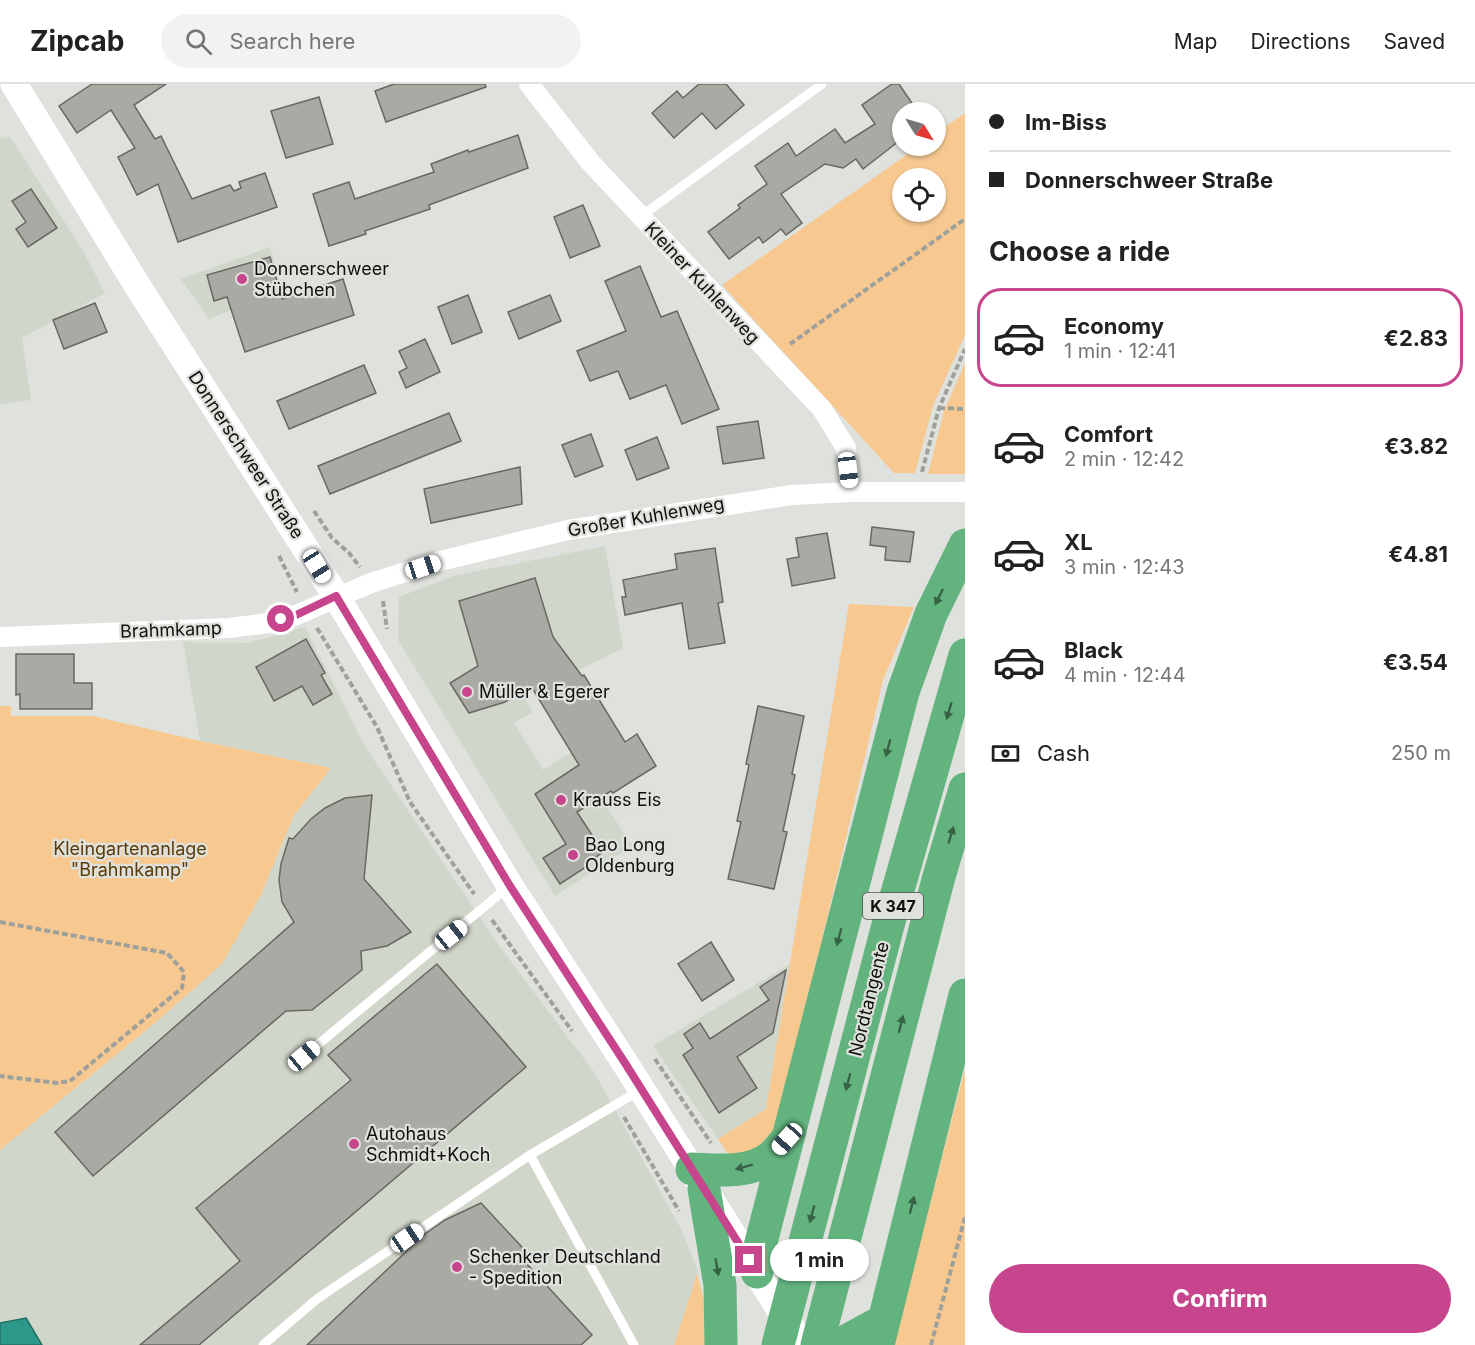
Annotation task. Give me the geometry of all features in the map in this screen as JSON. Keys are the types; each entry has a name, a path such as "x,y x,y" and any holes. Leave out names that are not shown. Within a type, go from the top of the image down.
{"highway":[{"name":"K 347","path":"757,1272 757,1258 903,692 931,614 965,545"},
{"name":"Nordtangente","path":"778,1345 888,925 965,655"},
{"name":"Nordtangente","path":"817,1345 938,880 965,789"},
{"path":"839,1345 880,1333 965,995"},
{"path":"721,1345 720,1285 698,1179 752,1166 770,1158 787,1139"}],"main road":[{"name":"Donnerschweer Straße","path":"14,84 145,298 336,596 510,886 802,1345"}],"street":[{"name":"Kleiner Kuhlenweg","path":"529,84 591,163 822,409 846,448 851,492"},
{"name":"Großer Kuhlenweg","path":"336,596 460,555 568,530 792,495 851,492 965,492"},
{"name":"Brahmkamp","path":"0,637 229,628 268,623 306,610 336,596"}],"lane":[{"path":"640,217 822,84"},
{"path":"304,1056 510,886"},
{"path":"263,1345 317,1299 530,1155 641,1090"},
{"path":"530,1155 634,1345"}],"path":[{"path":"772,357 965,219"},
{"path":"917,493 939,408 965,349"},
{"path":"939,408 965,409"},
{"path":"278,556 306,610 377,727 410,802 576,1037"},
{"path":"0,922 167,953 184,972 182,988 70,1081 57,1083 0,1076"},
{"path":"617,1105 684,1220"},
{"path":"931,1345 965,1217"}],"shaded area":[{"path":"10,137 82,249 105,293 22,338 31,400 0,404 0,139"},
{"path":"270,247 282,290 209,319 181,279"},
{"path":"605,546 623,648 524,697 533,712 514,723 543,770 572,752 632,846 555,896 398,640 399,597 453,576"},
{"path":"305,627 364,745 500,947 594,1072 681,1229 698,1271 674,1345 0,1345 0,1150 155,1023 261,895 294,815 331,768 200,741 183,642 249,643"},
{"path":"790,964 766,1109 718,1139 653,1046"}],"green space":[{"path":"965,113 965,335 933,406 915,473 894,473 722,285 905,156 946,156 946,126"},
{"path":"965,363 965,474 928,474 944,411"},
{"path":"849,604 914,607 883,680 778,1128 760,1152 736,1157 726,1152 718,1139 766,1109"},
{"name":"Kleingartenanlage \"Brahmkamp\"","path":"0,706 11,706 11,716 93,716 331,768 294,815 261,895 222,964 155,1023 0,1150"},
{"path":"965,1068 965,1345 894,1345"},
{"path":"697,1274 708,1315 708,1345 674,1345"}],"water":[{"path":"26,1318 42,1345 0,1345 0,1323"}],"building":[{"path":"92,84 166,84 134,105 155,139 161,136 192,199 230,185 234,191 241,188 239,182 265,173 277,207 178,242 158,184 137,195 118,157 135,148 111,110 77,133 59,106"},
{"path":"394,84 485,84 486,87 386,122 375,91"},
{"path":"699,84 726,84 744,105 716,129 702,113 674,138 652,113 677,91 683,98"},
{"path":"892,84 899,84 911,102 892,102 892,147 863,169 856,159 843,168 825,164 781,194 802,223 786,235 781,229 763,243 759,237 729,259 708,232 740,208 738,205 767,184 755,166 788,143 796,156 835,129 845,143 875,124 862,105"},
{"path":"319,97 333,144 286,158 271,111"},
{"path":"518,135 528,168 429,205 430,209 329,246 313,194 349,182 355,199 434,172 431,164"},
{"path":"31,189 57,228 28,247 16,229 26,222 12,201"},
{"path":"583,205 600,246 570,258 554,217"},
{"path":"270,257 282,299 343,279 354,315 245,352 227,297 214,301 207,275"},
{"path":"640,266 661,317 677,311 719,409 682,424 666,385 630,399 618,371 590,381 577,351 626,331 605,281"},
{"path":"468,295 482,332 452,344 438,307"},
{"path":"550,295 561,321 519,339 508,312"},
{"path":"95,303 107,332 64,349 53,320"},
{"path":"425,339 440,372 406,388 399,372 407,368 399,351"},
{"path":"364,365 376,393 289,429 277,401"},
{"path":"449,413 461,441 330,494 318,466"},
{"path":"758,421 764,458 723,464 717,427"},
{"path":"591,434 603,466 575,477 562,445"},
{"path":"657,437 669,468 637,480 625,450"},
{"path":"520,467 522,504 431,523 424,489"},
{"path":"872,527 914,532 910,562 885,560 886,547 870,545"},
{"path":"827,533 835,578 792,586 787,559 799,557 796,538"},
{"path":"715,548 723,602 718,603 725,643 689,649 682,603 625,615 622,597 626,597 623,580 677,569 675,554"},
{"path":"535,578 553,637 582,676 584,675 625,742 637,734 656,766 577,812 603,852 588,863 589,865 560,884 543,858 566,844 535,794 579,765 531,686 505,702 469,713 450,683 478,666 459,601"},
{"path":"306,639 325,673 321,675 332,694 313,705 302,686 274,701 256,667"},
{"path":"16,654 74,654 74,683 92,683 92,709 20,709 20,694 16,695"},
{"path":"758,706 804,716 783,831 787,832 774,889 728,879 741,822 737,821"},
{"path":"372,795 364,879 411,932 387,946 361,951 362,970 312,1010 286,1011 93,1176 55,1132 294,922 282,902 279,880 289,838 293,839 311,819 325,808 345,798"},
{"path":"711,942 734,980 702,1001 678,964"},
{"name":"Autohaus Schmidt+Koch","path":"437,964 526,1067 199,1345 140,1345 240,1261 196,1208 351,1080 328,1055"},
{"path":"786,970 773,1033 737,1057 757,1088 719,1113 683,1055 693,1048 684,1034 700,1023 710,1039 769,1000 760,987"},
{"name":"Schenker Deutschland - Spedition","path":"481,1203 533,1259 527,1264 592,1335 581,1345 307,1345 425,1234 445,1220"}],"place":[{"name":"Donnerschweer Stübchen","path":"242,279"},
{"name":"Müller & Egerer","path":"467,692"},
{"name":"Krauss Eis","path":"561,800"},
{"name":"Bao Long Oldenburg","path":"573,855"},
{"name":"Autohaus Schmidt+Koch","path":"354,1144"},
{"name":"Schenker Deutschland - Spedition","path":"457,1267"}],"route":[{"path":"281,619 294,616 336,596 510,886 749,1260"}]}
